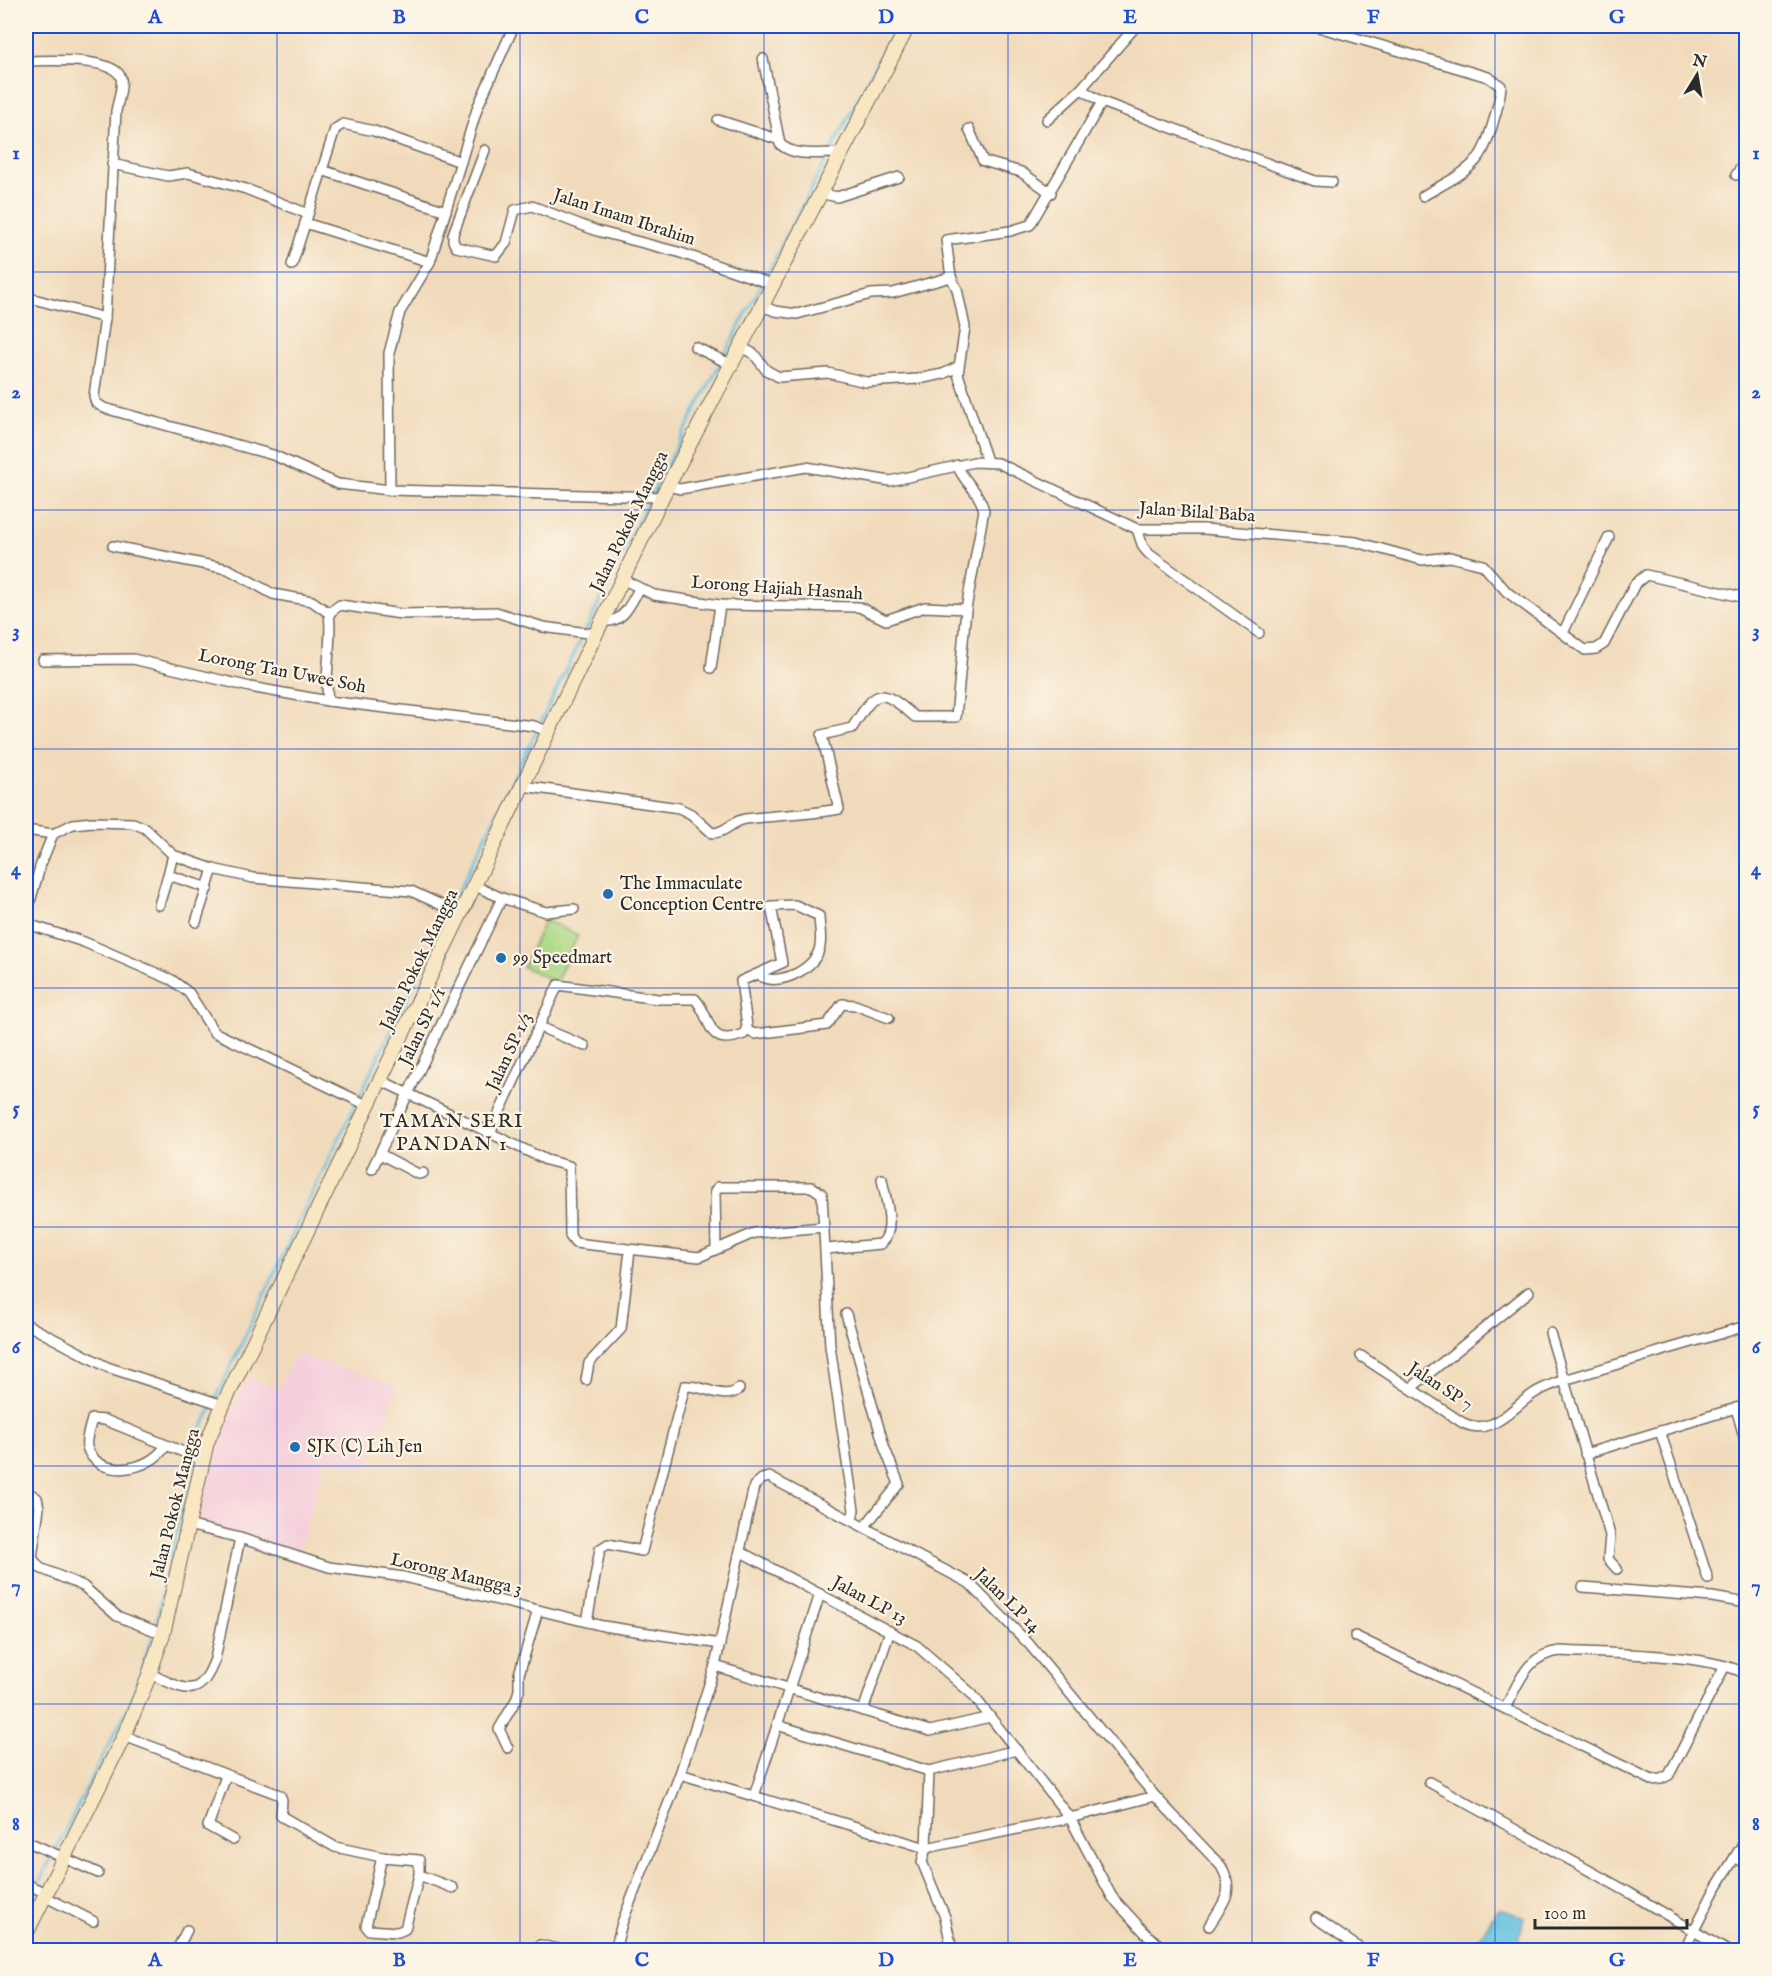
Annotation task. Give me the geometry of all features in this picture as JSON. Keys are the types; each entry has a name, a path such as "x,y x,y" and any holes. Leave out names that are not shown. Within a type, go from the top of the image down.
{"main road":[{"name":"Jalan Pokok Mangga","path":"26,1935 37,1890 61,1856 124,1736 150,1674 188,1526 196,1457 362,1103 382,1081 458,913 475,886 524,786 588,633 602,621 724,361 739,346 760,305 765,281 820,193 907,26"}],"street":[{"path":"390,490 389,353 400,312 430,262 478,106 514,26"},
{"path":"1047,120 1081,89 1137,26"},
{"path":"1318,26 1488,77 1501,86 1500,98 1480,156 1472,165 1423,196"},
{"path":"763,59 777,139 786,150 839,153"},
{"name":"Jalan Bilal Baba","path":"26,61 88,62 109,66 120,75 122,81 116,111 105,318 94,396 96,402 104,408 273,455 338,484 390,490 640,497 806,466 890,481 957,465 987,461 1008,466 1137,529 1267,534 1356,542 1422,560 1450,557 1483,565 1507,592 1585,650 1596,649 1604,644 1635,584 1646,575 1746,598"},
{"path":"1081,89 1102,102 1315,181 1332,182"},
{"path":"987,461 960,384 957,367 965,327 957,289 951,277 946,240 1024,228 1037,217 1102,102"},
{"path":"718,120 777,139"},
{"path":"292,265 335,129 343,124 374,131 461,162"},
{"path":"969,129 983,161 1021,172 1051,193"},
{"name":"Jalan Imam Ibrahim","path":"485,150 453,234 456,247 496,256 506,243 515,210 532,206 597,231 678,252 765,281"},
{"path":"1736,175 1746,160"},
{"path":"112,164 168,176 188,173 246,189 307,218 430,262"},
{"path":"322,170 446,211"},
{"path":"820,193 837,197 899,177"},
{"path":"760,305 775,311 797,314 871,294 893,293 951,277"},
{"path":"26,297 105,318"},
{"path":"739,346 754,354 766,370 779,377 828,373 866,382 876,382 943,374 957,367"},
{"path":"695,347 724,361"},
{"path":"524,786 679,808 691,814 712,833 724,831 742,819 803,816 839,809 822,735 852,728 869,702 883,695 893,698 915,717 957,717 966,609 984,510 980,495 960,473 957,465"},
{"path":"1137,529 1143,547 1149,554 1259,633"},
{"path":"1563,633 1609,537"},
{"path":"113,546 228,568 273,594 312,601 329,613"},
{"name":"Lorong Hajiah Hasnah","path":"622,579 654,595 720,605 860,608 886,620 925,607 966,609"},
{"path":"602,621 612,622 619,619 627,610 639,588"},
{"path":"329,613 340,605 414,613 496,612 543,627 588,633"},
{"path":"711,668 720,605"},
{"path":"328,701 326,683 329,613"},
{"name":"Lorong Tan Uwee Soh","path":"43,660 134,659 250,687 328,701 534,726 547,731"},
{"path":"26,830 53,834 73,824 121,821 145,828 173,855 213,869 252,878 411,891 458,913"},
{"path":"53,834 26,917 27,924 84,942 172,980 189,993 214,1032 362,1103"},
{"path":"159,905 173,855"},
{"path":"196,922 213,869"},
{"path":"168,875 208,888"},
{"path":"475,886 502,898 546,912 574,909"},
{"name":"Jalan SP 1/1","path":"372,1168 502,898"},
{"path":"761,973 762,977 770,980 781,979 805,968 820,946 819,916 795,905 771,906 782,963 741,981 746,1030 755,1034 789,1032 827,1025 842,1004 855,1005 889,1018"},
{"name":"Jalan SP 1/3","path":"490,1133 558,985 658,999 687,997 701,1005 709,1028 718,1036 736,1037 746,1030"},
{"path":"540,1027 585,1046"},
{"path":"382,1081 546,1160 569,1166 572,1240 630,1250 699,1257 754,1233 824,1227"},
{"path":"380,1154 418,1174 423,1173"},
{"path":"826,1249 881,1244 886,1239 889,1225 882,1179"},
{"path":"717,1249 715,1191 722,1186 812,1187 822,1194 830,1346 854,1510 852,1519"},
{"path":"586,1380 589,1363 621,1329 630,1250"},
{"path":"1411,1388 1529,1292"},
{"path":"846,1314 885,1449 899,1484 865,1526"},
{"path":"26,1324 107,1366 220,1405"},
{"name":"Jalan SP 7","path":"1361,1356 1463,1423 1481,1428 1497,1422 1540,1390 1564,1380 1746,1326"},
{"path":"1550,1333 1610,1535 1608,1559 1617,1569"},
{"path":"587,1622 600,1549 608,1544 642,1551 685,1386 726,1394 739,1389"},
{"path":"1586,1454 1746,1405"},
{"path":"1736,1408 1746,1444"},
{"path":"166,1445 152,1462 140,1467 110,1468 96,1459 88,1449 87,1441 92,1419 98,1418 166,1445 196,1457"},
{"path":"1660,1431 1708,1579"},
{"name":"Jalan LP 14","path":"741,1552 756,1483 769,1477 775,1478 969,1583 1029,1644 1155,1796 1221,1866 1227,1877 1229,1893 1209,1926"},
{"path":"26,1491 37,1498 39,1508 33,1558 40,1568 83,1586 117,1616 160,1633"},
{"name":"Lorong Mangga 3","path":"188,1526 240,1539 329,1567 404,1577 587,1622 720,1644"},
{"path":"150,1674 185,1689 199,1686 208,1677 215,1659 240,1539"},
{"path":"615,1950 622,1923 680,1774 715,1666 741,1552"},
{"name":"Jalan LP 13","path":"741,1552 917,1646 972,1694 1070,1818 1112,1897 1147,1935 1166,1950"},
{"path":"1583,1587 1712,1597 1746,1604"},
{"path":"754,1796 820,1594"},
{"path":"508,1748 499,1729 516,1700 519,1674 538,1610"},
{"path":"863,1711 890,1631"},
{"path":"1355,1636 1643,1778 1661,1779 1669,1775 1725,1666"},
{"path":"1505,1708 1528,1667 1545,1652 1663,1658 1725,1666 1746,1674"},
{"path":"715,1666 930,1731 990,1717"},
{"path":"777,1725 929,1771 1017,1750"},
{"path":"124,1736 280,1796 281,1816 335,1847 382,1857 419,1860 419,1875 405,1929 398,1932 373,1932 366,1926 382,1857"},
{"path":"929,1771 926,1848 922,1862 945,1917 952,1950"},
{"path":"680,1774 926,1848 1070,1818 1155,1796"},
{"path":"226,1776 208,1826 233,1840"},
{"path":"1429,1782 1534,1838 1726,1950"},
{"path":"1684,1950 1746,1839"},
{"path":"26,1841 98,1873"},
{"path":"1735,1857 1746,1864"},
{"path":"419,1875 453,1888"},
{"path":"37,1890 93,1921"},
{"path":"1316,1918 1362,1950"},
{"path":"177,1950 187,1930"},
{"path":"540,1945 563,1950"}],"shaded area":[{"name":"SJK (C) Lih Jen","path":"296,1353 397,1386 367,1470 326,1457 297,1555 195,1524 219,1438 248,1378 278,1389"}],"green space":[{"path":"545,920 578,935 556,982 523,967"}],"water":[{"path":"1498,1909 1525,1917 1519,1940 1535,1950 1472,1950"}],"waterway":[{"path":"586,630 639,519 896,26"},
{"path":"26,1908 132,1699 154,1632 198,1437 305,1208 583,635"}],"place":[{"name":"The Immaculate Conception Centre","path":"608,894"},
{"name":"99 Speedmart","path":"501,958"},
{"name":"SJK (C) Lih Jen","path":"295,1447"}],"district":[{"name":"TAMAN SERI PANDAN 1","path":"452,1132"}]}
